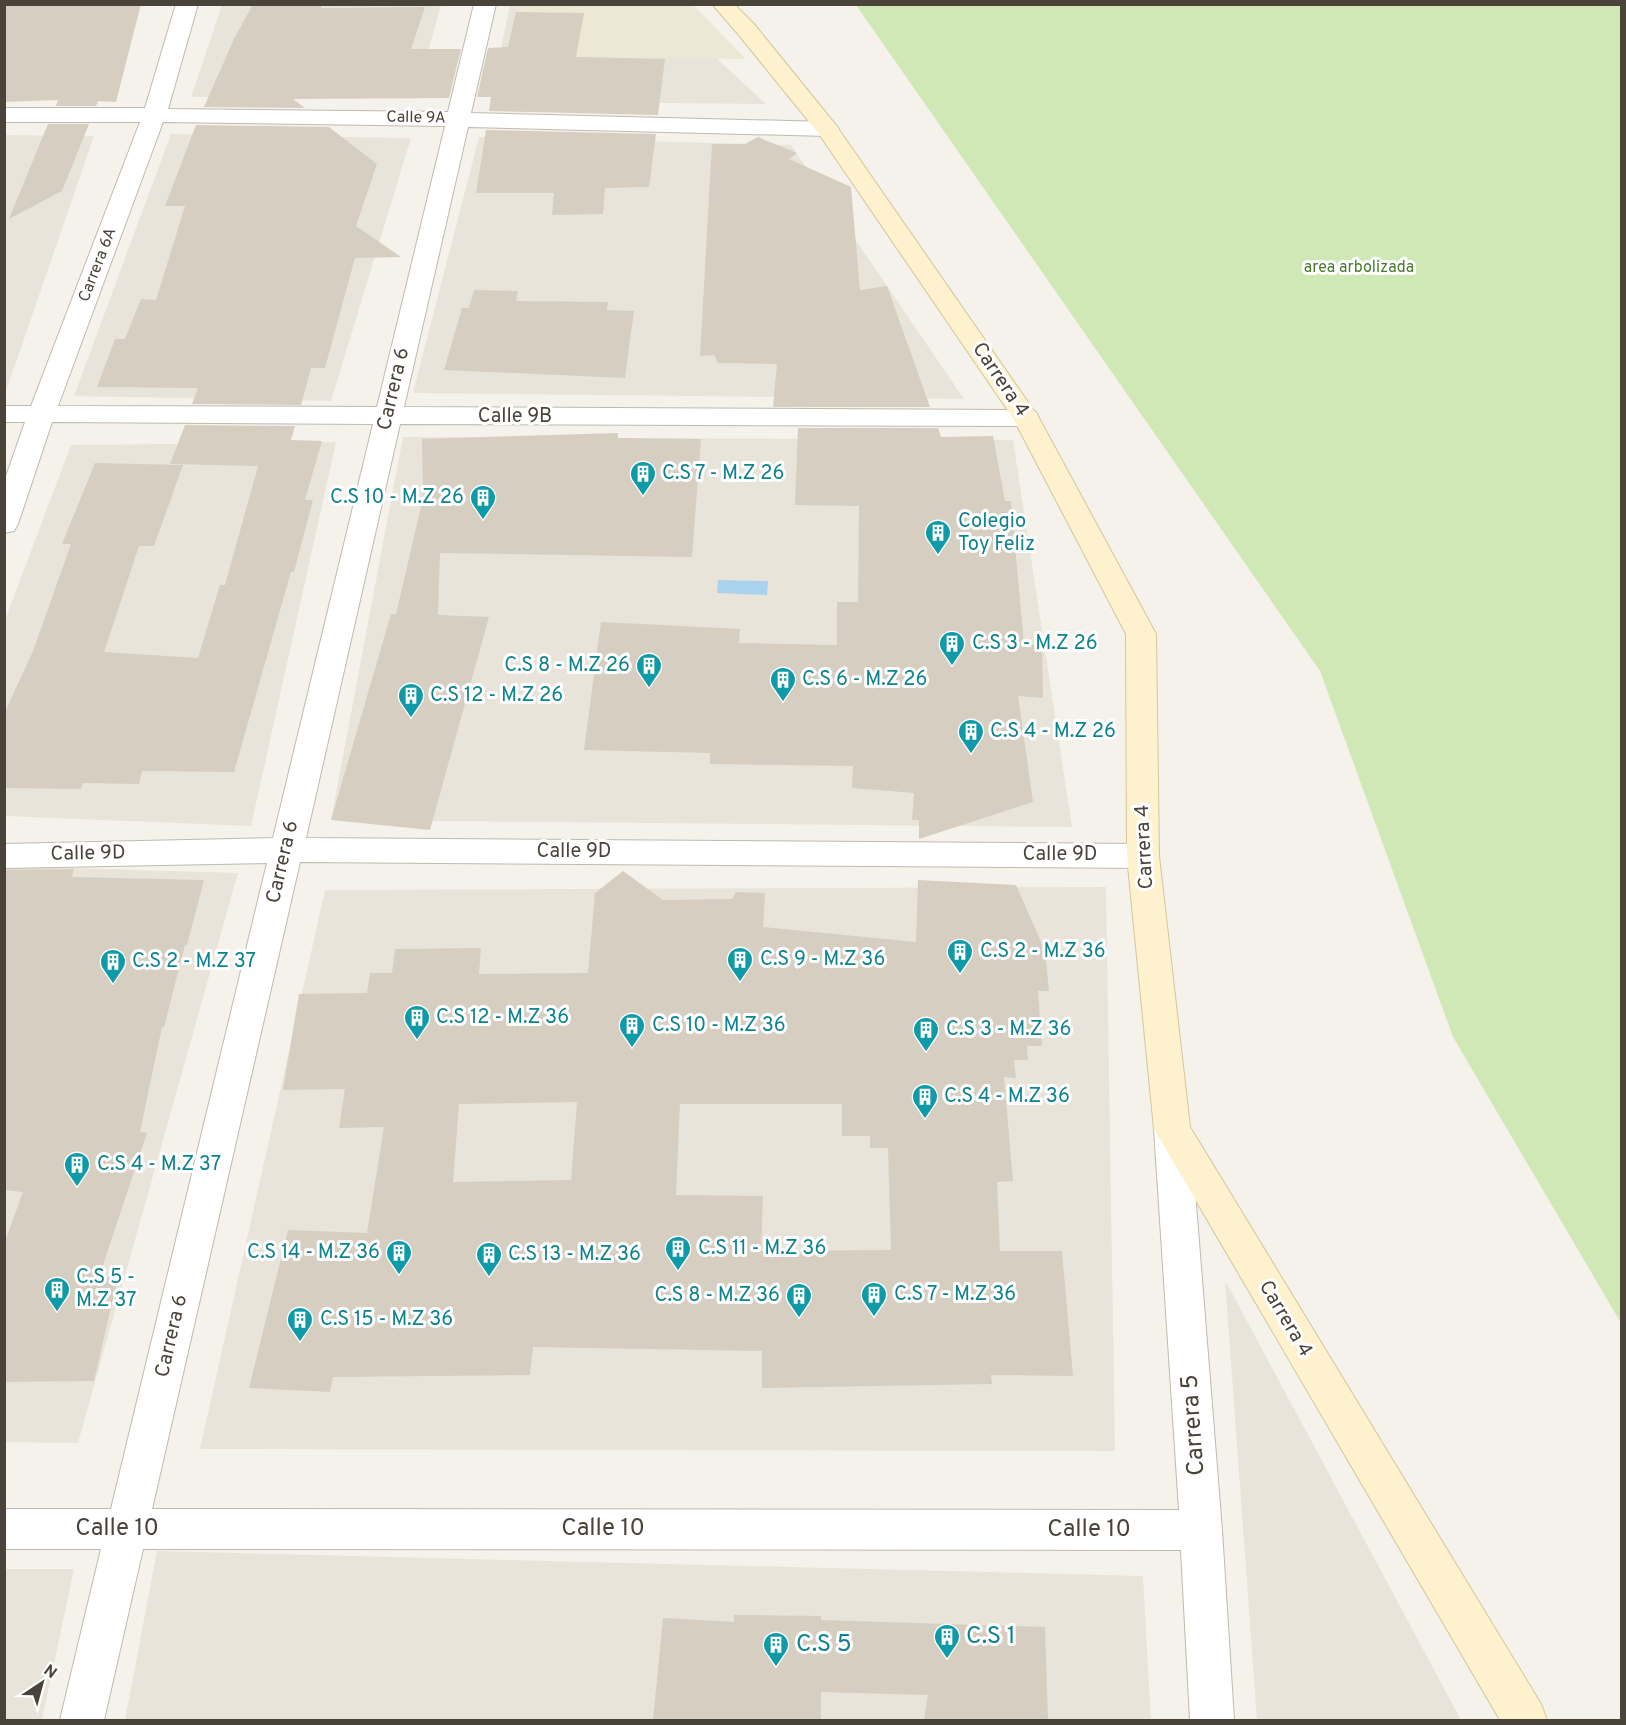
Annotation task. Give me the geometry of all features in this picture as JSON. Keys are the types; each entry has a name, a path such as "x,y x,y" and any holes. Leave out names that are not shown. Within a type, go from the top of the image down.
{"main road":[{"name":"Carrera 4","path":"722,4 746,29 827,129 1026,418 1141,634 1143,856 1172,1129 1525,1720"}],"street":[{"name":"Carrera 6A","path":"4,524 41,415 155,114 187,4"},
{"name":"Carrera 6","path":"82,1720 485,4"},
{"name":"Calle 9A","path":"4,115 155,114 458,118 827,129"},
{"name":"Calle 9B","path":"4,414 1026,418"},
{"name":"Calle 9D","path":"4,856 286,850 1143,856"},
{"name":"Carrera 5","path":"1172,1129 1202,1530 1212,1720"},
{"name":"Calle 10","path":"4,1529 1202,1530"}],"shaded area":[{"path":"658,4 766,104 490,101 510,5"},
{"path":"222,5 441,5 416,95 191,97"},
{"path":"518,5 693,5 746,59 596,57 589,97 558,44 509,43"},
{"path":"171,134 411,138 331,401 74,396"},
{"path":"5,135 94,136 5,394"},
{"path":"479,137 791,145 964,399 413,393"},
{"path":"403,437 1013,440 1072,827 331,820"},
{"path":"336,442 251,826 5,816 4,623 71,445"},
{"path":"5,866 238,873 78,1443 5,1442"},
{"path":"1106,887 1115,1451 200,1449 325,890"},
{"path":"1225,1280 1461,1720 1257,1720"},
{"path":"157,1551 1143,1576 1151,1720 125,1720"},
{"path":"5,1569 74,1569 42,1720 5,1720"}],"green space":[{"name":"area arbolizada","path":"856,5 1621,5 1621,1323 1453,1037 1320,671"}],"water":[{"path":"718,580 768,581 767,595 717,593"}],"building":[{"path":"4,4 141,4 116,102 98,101 96,106 56,106 58,100 4,102"},
{"path":"253,4 322,4 321,8 425,7 411,49 461,49 449,98 293,99 305,108 204,107 234,39"},
{"path":"516,12 584,13 576,57 665,59 658,115 489,111 491,97 477,97 488,48 508,47"},
{"path":"48,124 89,124 62,191 9,219"},
{"path":"196,125 329,127 377,164 356,226 401,257 355,258 325,368 311,368 301,405 192,404 198,388 97,387 115,339 125,339 141,299 156,300 185,206 165,206"},
{"path":"486,130 656,134 649,187 605,188 603,214 552,215 554,193 476,193"},
{"path":"758,137 797,153 789,159 851,187 860,290 887,286 930,407 773,407 777,364 718,363 714,355 700,356 712,144 745,144"},
{"path":"474,290 518,291 516,301 608,302 607,310 634,311 625,378 444,370 462,308 469,308"},
{"path":"185,425 295,426 291,440 322,441 305,500 313,500 294,572 291,572 234,772 142,771 139,784 83,783 81,789 4,788 4,714 33,651 71,544 62,544 95,463 183,465 154,546 139,546 104,652 198,658 220,585 225,585 258,466 170,464"},
{"path":"798,428 938,428 941,437 993,436 1005,501 1011,501 1024,644 1042,645 1043,698 1018,696 1033,802 919,839 919,820 912,820 914,793 852,788 853,766 710,764 710,753 584,750 601,622 740,629 739,643 837,645 837,602 858,602 859,506 795,505"},
{"path":"618,433 618,438 701,439 692,557 440,553 438,615 489,617 430,830 331,820 391,614 396,614 423,498 422,439"},
{"path":"74,869 72,877 204,880 164,1027 162,1027 140,1132 147,1133 99,1277 118,1277 94,1381 4,1382 4,1244 23,1192 4,1190 4,870"},
{"path":"623,871 663,900 732,899 736,892 765,893 763,927 916,942 918,880 1016,885 1045,951 1049,991 1038,991 1042,1046 1027,1046 1028,1060 1014,1060 1016,1078 1004,1077 1013,1181 997,1182 1000,1251 1062,1251 1073,1376 991,1375 992,1384 762,1388 762,1351 533,1347 530,1375 333,1377 330,1392 249,1388 288,1230 367,1233 384,1127 339,1128 345,1089 283,1090 299,994 367,993 370,973 392,973 395,949 481,948 479,974 588,973 595,893","holes":["577,1102 571,1180 453,1182 459,1104","680,1104 842,1104 842,1136 870,1136 870,1148 888,1148 891,1250 761,1251 763,1196 676,1195"]},
{"path":"734,1615 821,1616 821,1620 1045,1627 1048,1720 924,1720 928,1695 821,1692 821,1720 653,1720 663,1618 734,1622"}],"place":[{"name":"C.S 7 - M.Z 26","path":"643,497"},
{"name":"C.S 10 - M.Z 26","path":"483,521"},
{"name":"Colegio Toy Feliz","path":"938,556"},
{"name":"C.S 3 - M.Z 26","path":"952,667"},
{"name":"C.S 8 - M.Z 26","path":"649,689"},
{"name":"C.S 6 - M.Z 26","path":"783,703"},
{"name":"C.S 12 - M.Z 26","path":"411,719"},
{"name":"C.S 4 - M.Z 26","path":"971,755"},
{"name":"C.S 2 - M.Z 36","path":"960,975"},
{"name":"C.S 9 - M.Z 36","path":"740,983"},
{"name":"C.S 2 - M.Z 37","path":"113,985"},
{"name":"C.S 12 - M.Z 36","path":"417,1041"},
{"name":"C.S 10 - M.Z 36","path":"632,1049"},
{"name":"C.S 3 - M.Z 36","path":"926,1053"},
{"name":"C.S 4 - M.Z 36","path":"925,1120"},
{"name":"C.S 4 - M.Z 37","path":"77,1188"},
{"name":"C.S 11 - M.Z 36","path":"678,1272"},
{"name":"C.S 14 - M.Z 36","path":"399,1276"},
{"name":"C.S 13 - M.Z 36","path":"489,1278"},
{"name":"C.S 5 - M.Z 37","path":"57,1313"},
{"name":"C.S 7 - M.Z 36","path":"874,1318"},
{"name":"C.S 8 - M.Z 36","path":"799,1319"},
{"name":"C.S 15 - M.Z 36","path":"300,1343"},
{"name":"C.S 1","path":"947,1660"},
{"name":"C.S 5","path":"776,1668"}]}
